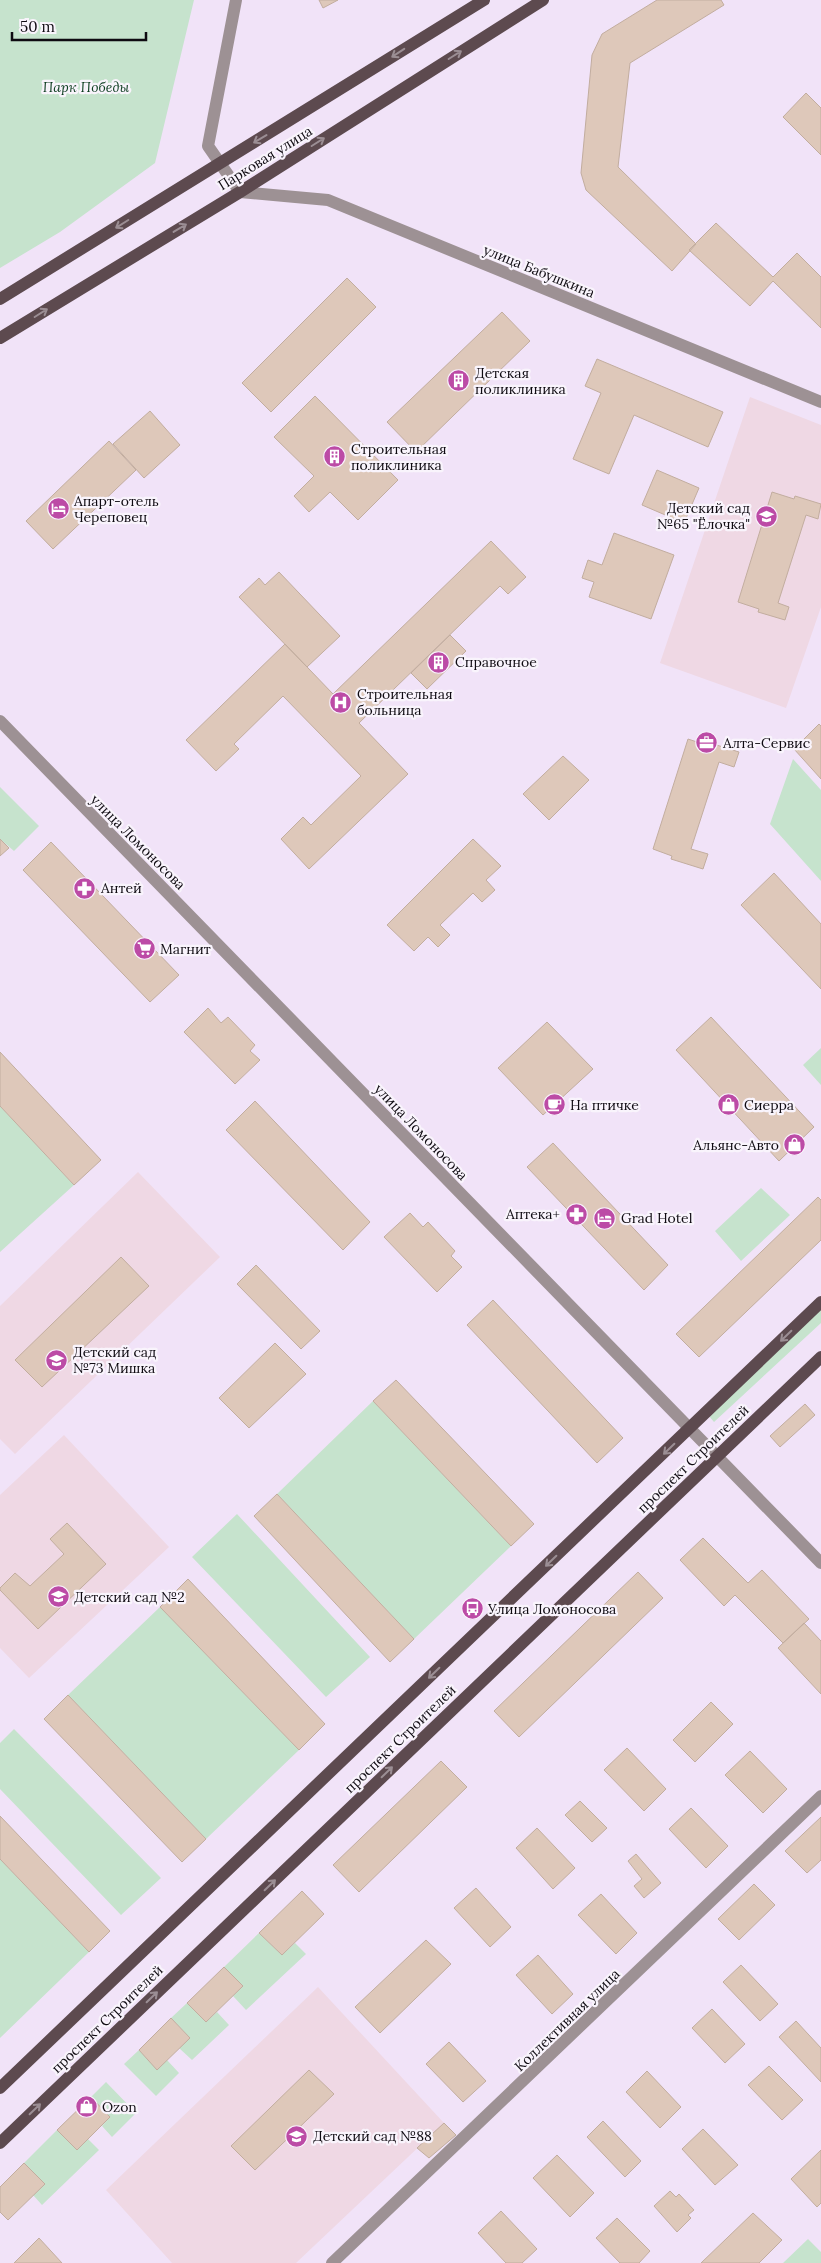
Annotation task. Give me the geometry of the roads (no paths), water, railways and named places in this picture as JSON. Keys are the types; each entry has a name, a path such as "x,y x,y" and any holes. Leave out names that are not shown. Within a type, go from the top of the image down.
{"main road":[{"name":"Парковая улица","path":"0,299 484,0"},
{"name":"Парковая улица","path":"0,338 240,192 543,0"},
{"name":"проспект Строителей","path":"0,2088 821,1302"},
{"name":"проспект Строителей","path":"0,2143 821,1357"}],"street":[{"path":"236,0 208,146 240,192"},
{"name":"улица Бабушкина","path":"240,192 328,200 821,402"},
{"name":"улица Ломоносова","path":"0,721 821,1563"},
{"name":"Коллективная улица","path":"332,2263 821,1796"}],"place":[{"name":"Детская поликлиника","path":"459,381"},
{"name":"Строительная поликлиника","path":"335,457"},
{"name":"Апарт-отель Череповец","path":"58,509"},
{"name":"Детский сад №65 \"Ёлочка\"","path":"766,516"},
{"name":"Справочное","path":"439,662"},
{"name":"Строительная больница","path":"341,702"},
{"name":"Алта-Сервис","path":"707,743"},
{"name":"Антей","path":"85,888"},
{"name":"Магнит","path":"144,949"},
{"name":"На птичке","path":"554,1105"},
{"name":"Сиерра","path":"728,1105"},
{"name":"Альянс-Авто","path":"795,1145"},
{"name":"Аптека+","path":"576,1214"},
{"name":"Grad Hotel","path":"605,1218"},
{"name":"Детский сад №73 Мишка","path":"57,1360"},
{"name":"Детский сад №2","path":"58,1597"},
{"name":"Улица Ломоносова","path":"472,1609"},
{"name":"Ozon","path":"86,2107"},
{"name":"Детский сад №88","path":"297,2136"}],"park label":[{"name":"Парк Победы","path":"86,87"}]}
